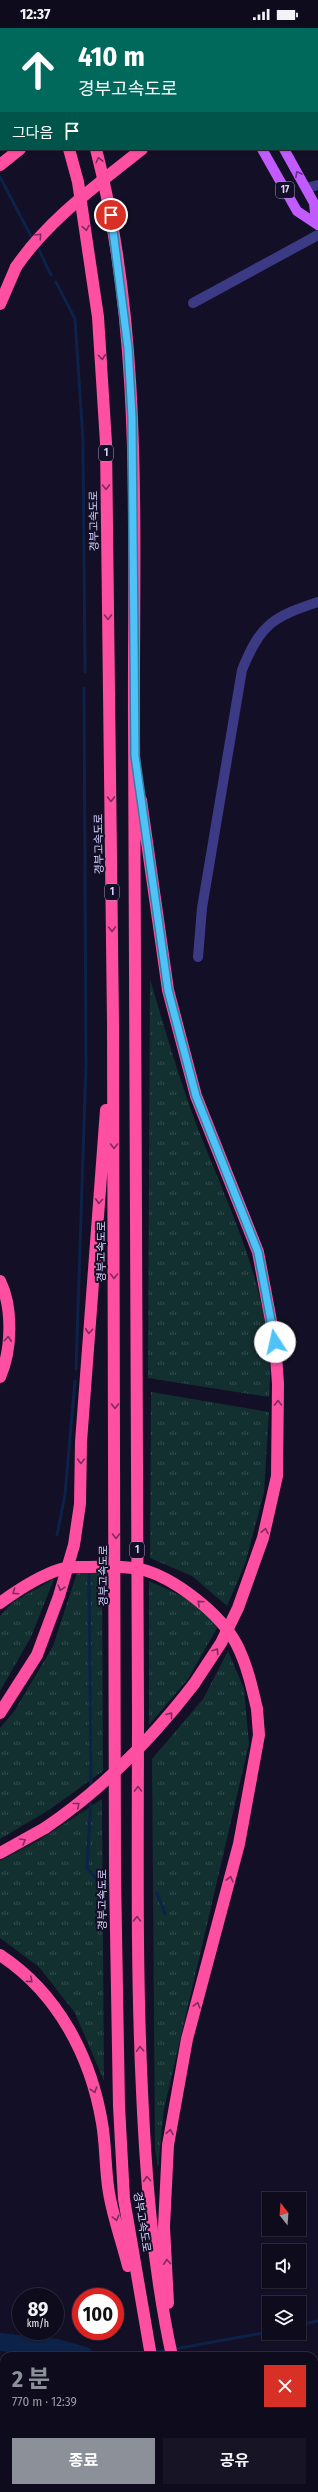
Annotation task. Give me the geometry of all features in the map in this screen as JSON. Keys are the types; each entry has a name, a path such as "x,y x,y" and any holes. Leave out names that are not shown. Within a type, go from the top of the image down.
{"highway":[{"path":"0,165 19,150"},
{"name":"경부고속도로","path":"69,150 87,234 98,317 103,377 113,1023 115,1881 119,2106 124,2199 150,2351"},
{"name":"경부고속도로","path":"96,150 111,215 128,348 133,487 135,756 137,1985 150,2219 171,2352"},
{"path":"0,304 16,267 32,244 57,217 141,150"},
{"path":"0,1853 45,1828 72,1810 127,1762 165,1721 194,1684 221,1643 238,1608 263,1538 277,1476 278,1384 275,1342 258,1252 196,1096 168,990 135,756"},
{"path":"0,1714 37,1655 59,1596 74,1545 80,1504 83,1419 113,1023"},
{"path":"0,1281 6,1300 8,1333 7,1351 0,1377"},
{"path":"0,1603 28,1583 63,1568 107,1566 141,1570 168,1582 195,1599 218,1620 236,1644 242,1656 249,1674 257,1709 259,1735 240,1836 187,2040 168,2145 164,2227 169,2343"},
{"path":"0,1955 37,1986 66,2021 83,2054 98,2100 109,2193 150,2351"}],"main road":[{"name":"17","path":"263,150 297,211 317,224"},
{"name":"17","path":"285,150 314,203 317,224"}],"street":[{"path":"306,188 318,185"},
{"path":"193,303 318,235"},
{"path":"198,957 202,908 242,670 254,641 276,618 318,602"}],"green space":[{"path":"150,979 189,1104 248,1256 258,1290 266,1325 270,1361 269,1397 148,1378"},
{"path":"151,1392 269,1412 264,1493 245,1564 227,1606 192,1576 150,1558"},
{"path":"102,1569 103,1771 49,1810 0,1839 0,1728 15,1710 53,1646 77,1573"},
{"path":"54,1579 31,1637 0,1691 0,1616 13,1602"},
{"path":"149,1581 198,1606 213,1620 217,1628 188,1679 149,1725"},
{"path":"228,1651 244,1689 249,1744 164,2109 158,2168 155,2148 152,1759 203,1699"},
{"path":"102,1799 104,2081 75,2013 39,1967 0,1938 0,1861 40,1840"}],"waterway":[{"path":"0,177 33,240"},
{"path":"37,246 51,275"},
{"path":"56,282 75,319 83,440 85,672"},
{"path":"76,1369 86,1064 84,688"},
{"path":"57,1535 65,1495 75,1381"},
{"path":"89,1575 91,1788"},
{"path":"91,1797 87,1868 102,1886"},
{"path":"157,1893 165,1914"},
{"path":"306,2324 318,2321"},
{"path":"174,2349 262,2333"},
{"path":"0,2342 57,2348 71,2352"},
{"path":"153,2352 169,2350"}],"route":[{"path":"111,215 128,348 132,417 135,756 168,990 196,1096 226,1166 258,1252 275,1342"}]}
